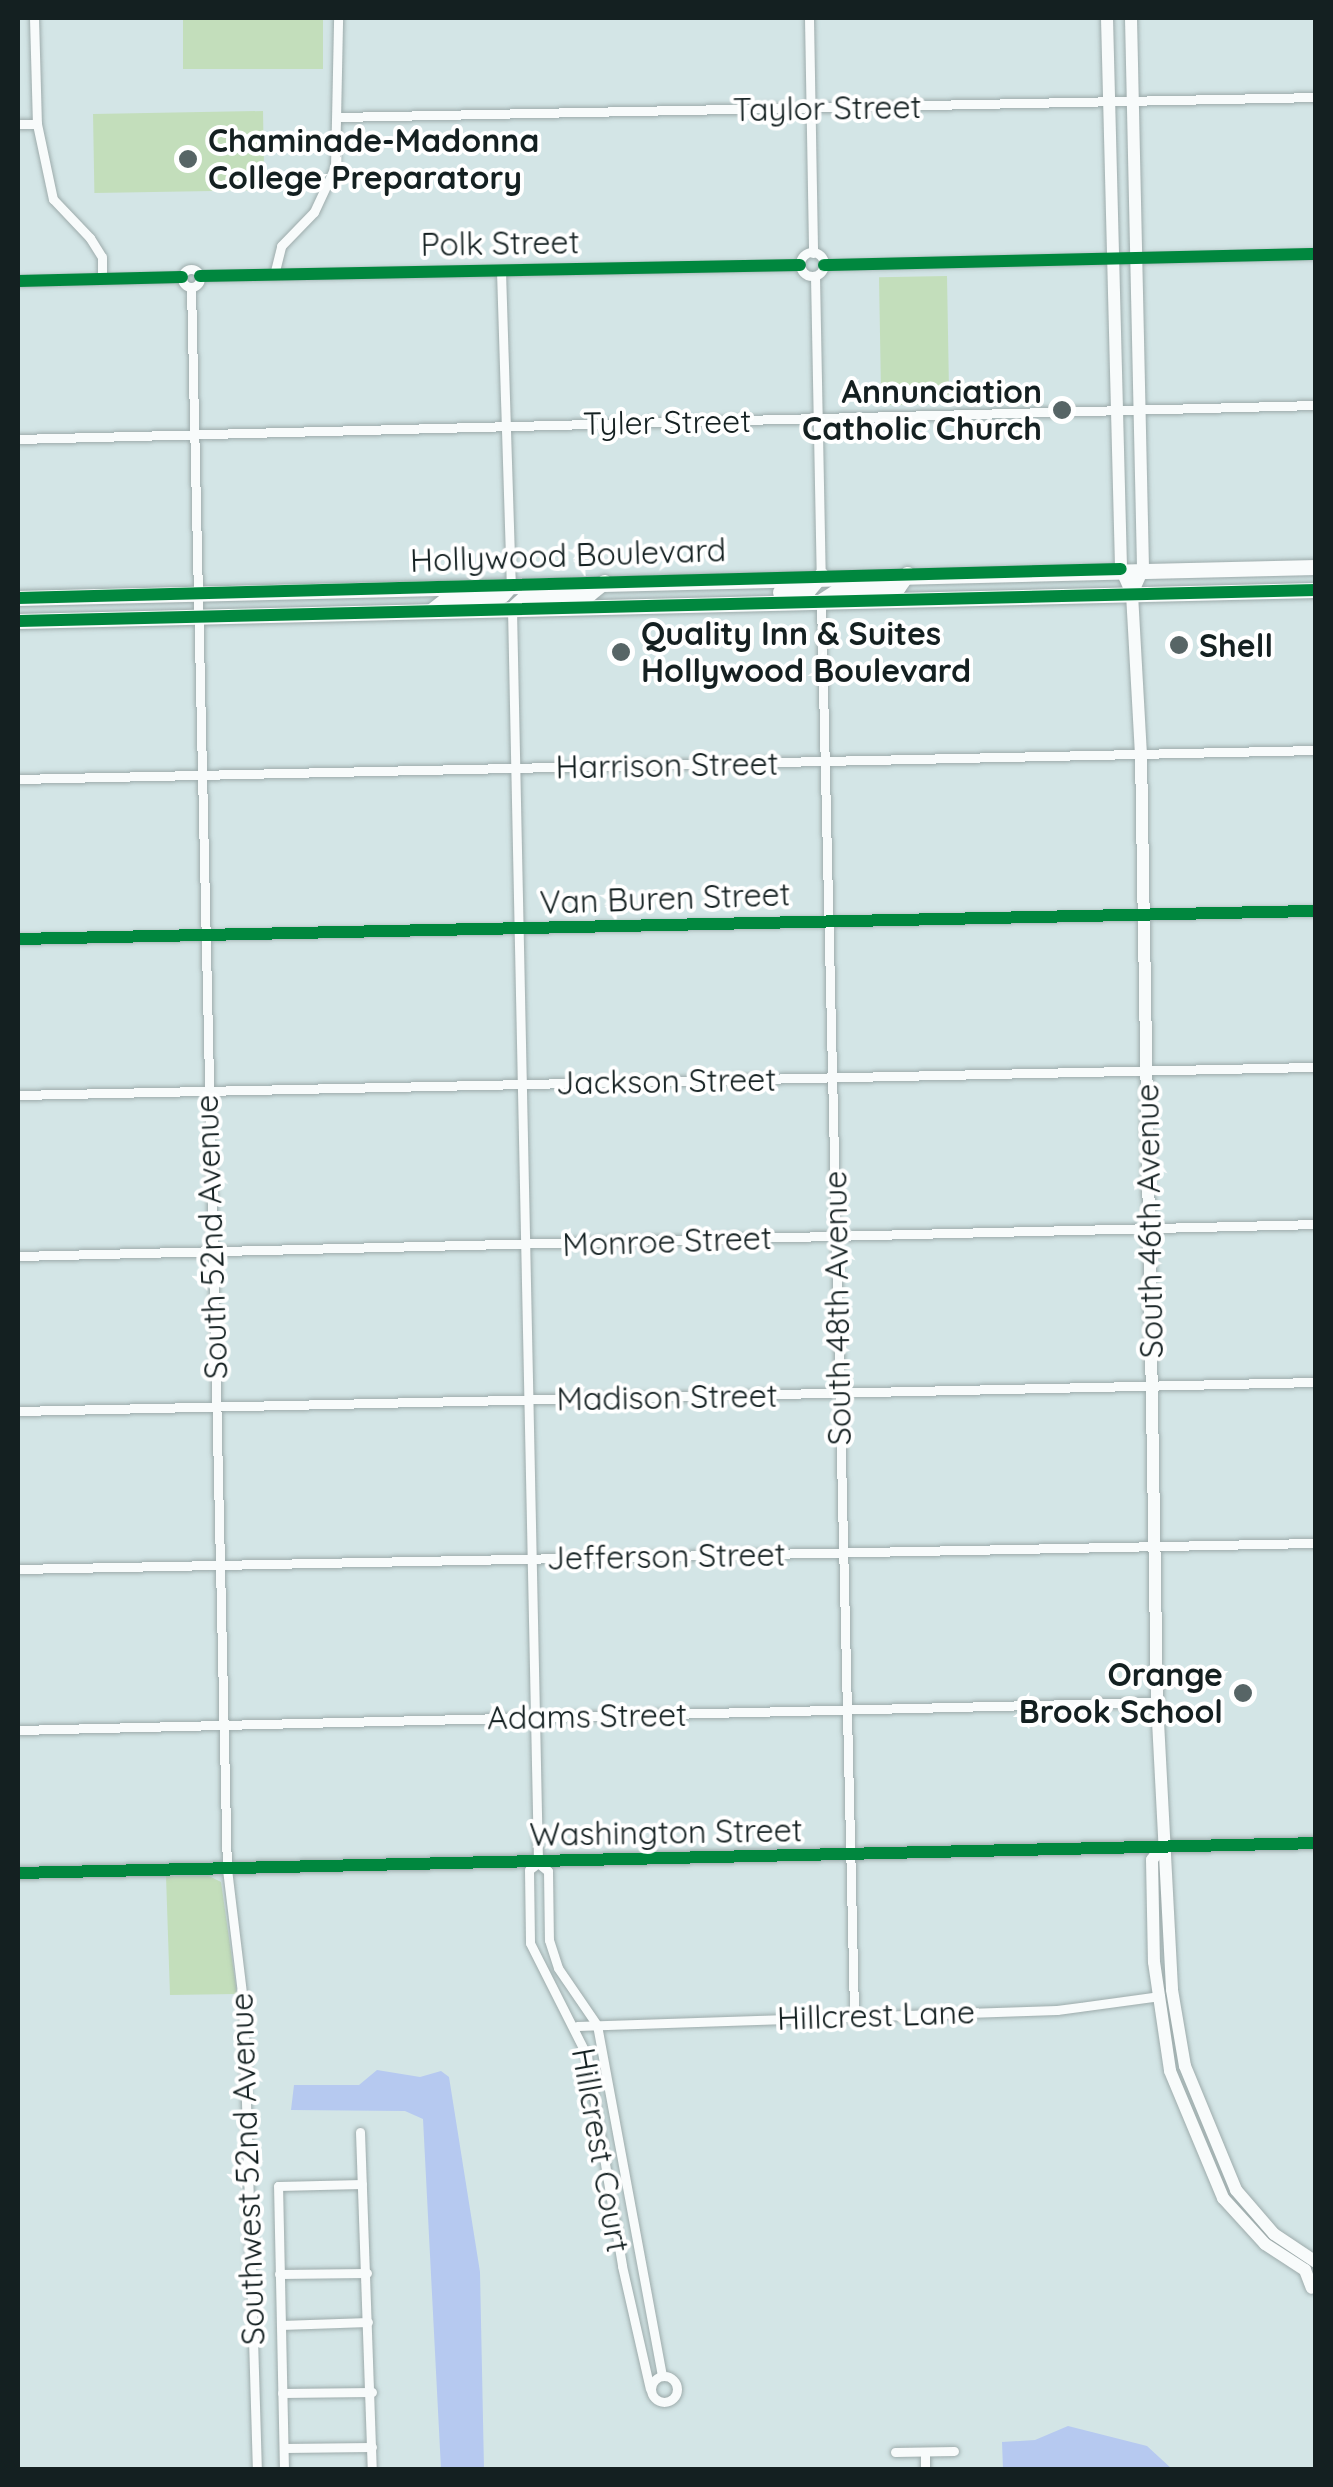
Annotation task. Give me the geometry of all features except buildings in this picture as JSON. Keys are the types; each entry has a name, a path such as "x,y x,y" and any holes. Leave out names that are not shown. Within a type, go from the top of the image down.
{"highway":[{"name":"Hollywood Boulevard","path":"18,621 511,584 1316,567"},
{"path":"821,602 840,588 898,587 907,574"},
{"path":"725,604 736,594 808,590 821,575"},
{"path":"512,608 526,594 590,593 604,582"},
{"path":"431,610 445,600 502,595 511,584"},
{"name":"Hollywood Boulevard","path":"18,598 431,610 1316,590"}],"street":[{"path":"34,18 37,124 53,199 90,238 102,257 102,279"},
{"path":"274,275 281,246 324,194 340,117 338,18"},
{"path":"809,18 813,253 824,264 1316,254"},
{"path":"1107,18 1121,569 1132,594"},
{"path":"1131,18 1143,569 1132,594"},
{"name":"Taylor Street","path":"340,117 1316,96"},
{"path":"18,124 37,124"},
{"path":"813,253 800,265 815,276"},
{"path":"821,575 815,276 824,264"},
{"name":"Polk Street","path":"18,281 182,277 190,269 200,276 800,265"},
{"path":"501,271 511,584"},
{"path":"182,277 191,287 200,276"},
{"name":"South 52nd Avenue","path":"191,287 200,605 206,1091 227,1870"},
{"name":"Tyler Street","path":"18,439 1316,405"},
{"name":"South 46th Avenue","path":"1132,594 1141,754 1161,1848 1168,1858 1172,1990 1185,2066 1236,2190 1274,2234 1316,2262"},
{"name":"South 48th Avenue","path":"821,602 854,2014"},
{"path":"512,608 538,1862"},
{"name":"Harrison Street","path":"18,779 1316,750"},
{"name":"Van Buren Street","path":"18,939 518,932 828,920 1316,911"},
{"name":"Jackson Street","path":"18,1095 1316,1068"},
{"name":"Monroe Street","path":"18,1256 1316,1224"},
{"name":"Madison Street","path":"18,1411 1316,1382"},
{"name":"Jefferson Street","path":"18,1569 1316,1543"},
{"name":"Adams Street","path":"18,1730 1157,1702"},
{"name":"Washington Street","path":"18,1873 1316,1843"},
{"name":"South 46th Avenue","path":"1161,1848 1152,1860 1156,1998 1170,2070 1223,2198 1264,2244 1306,2270 1314,2288"},
{"name":"Hillcrest Court","path":"650,2389 576,2026 530,1943 530,1870 538,1862 548,1872 549,1940 558,1968 596,2025 662,2376"},
{"name":"Southwest 52nd Avenue","path":"227,1870 243,2001 256,2470"},
{"name":"Hillcrest Lane","path":"576,2026 1057,2010 1156,1998 1172,1990"},
{"path":"360,2132 372,2470"},
{"path":"284,2470 278,2186 362,2184"},
{"path":"279,2274 366,2274"},
{"path":"280,2325 368,2322"},
{"path":"662,2376 676,2384 672,2399 660,2402 650,2389 662,2376"},
{"path":"282,2393 372,2392"},
{"path":"284,2448 372,2447"},
{"path":"895,2452 954,2451"},
{"path":"925,2452 925,2470"}],"green space":[{"path":"183,18 323,18 323,69 183,69"},
{"path":"263,111 264,190 94,193 93,114"},
{"path":"947,276 949,404 881,405 879,277"},
{"path":"166,1876 209,1876 221,1882 237,1994 170,1995"}],"water":[{"path":"377,2070 420,2077 441,2071 449,2077 480,2272 484,2469 441,2469 423,2119 405,2111 291,2110 294,2085 359,2085"},
{"path":"1068,2426 1147,2446 1172,2469 1003,2469 1002,2442 1035,2440"}],"cycle path":[{"path":"824,265 1316,254"},
{"path":"200,276 800,265"},
{"path":"18,281 182,277"},
{"path":"18,598 1121,569"},
{"path":"18,621 1316,590"},
{"path":"18,939 1316,911"},
{"path":"18,1873 1316,1843"}],"place":[{"name":"Chaminade-Madonna College Preparatory","path":"188,159"},
{"name":"Annunciation Catholic Church","path":"1062,410"},
{"name":"Shell","path":"1179,645"},
{"name":"Quality Inn & Suites Hollywood Boulevard","path":"621,652"},
{"name":"Orange Brook School","path":"1243,1693"}]}
